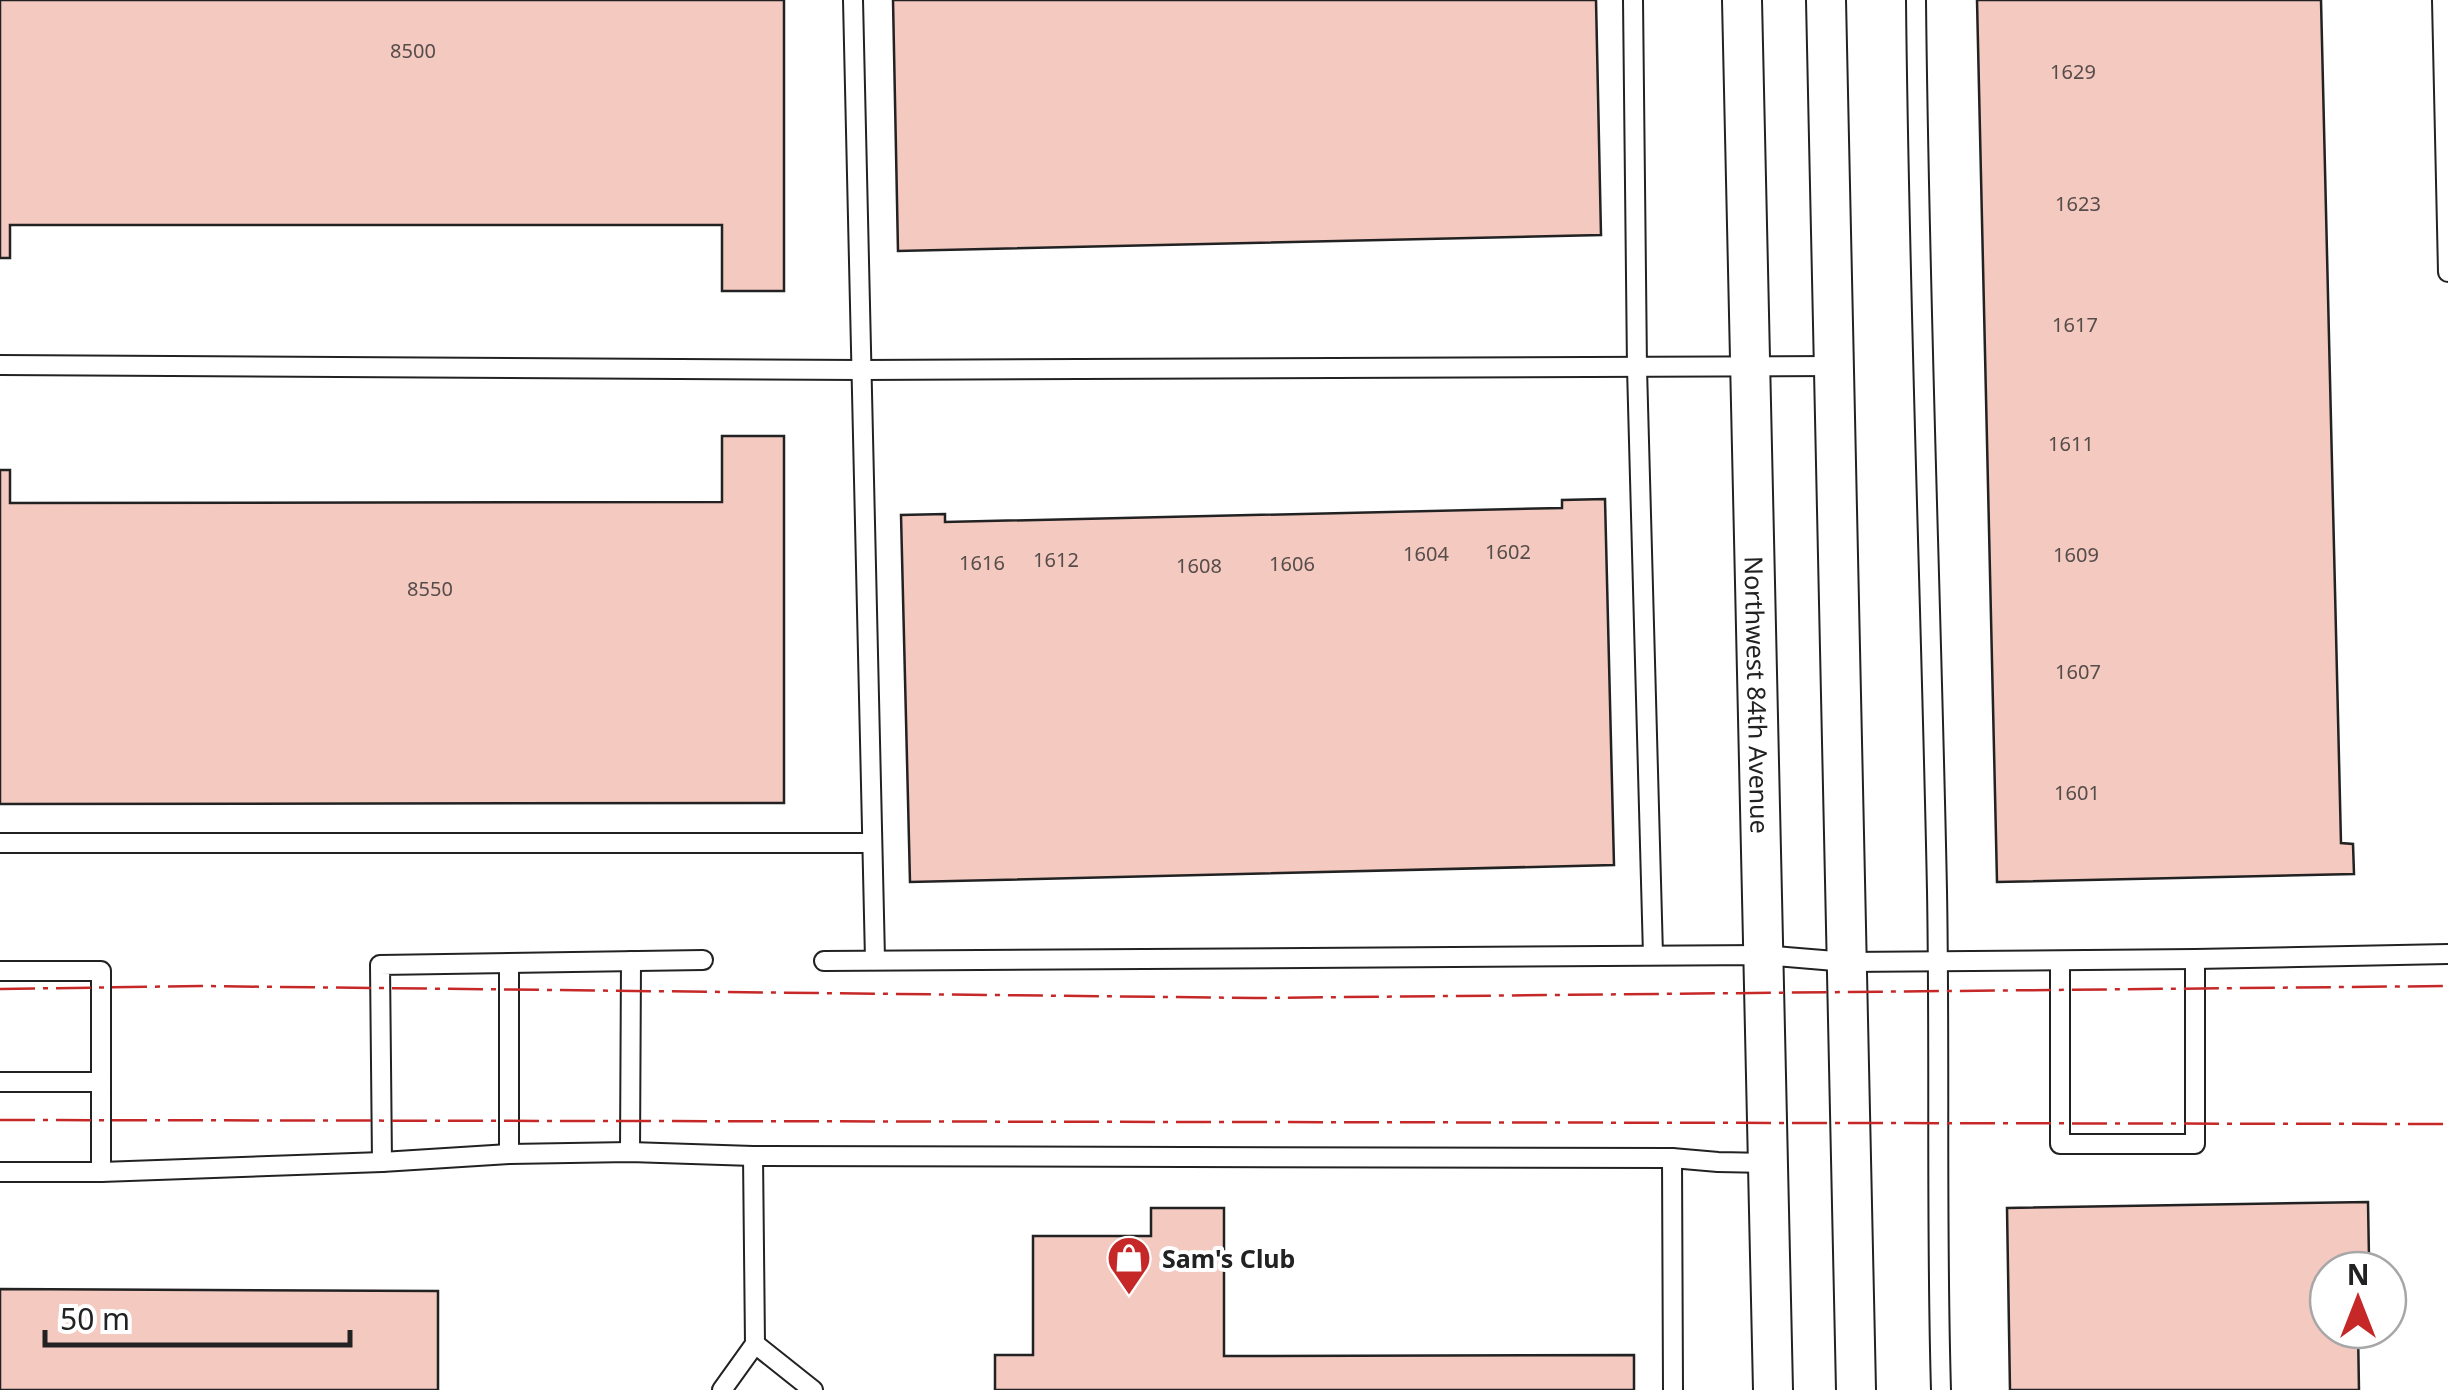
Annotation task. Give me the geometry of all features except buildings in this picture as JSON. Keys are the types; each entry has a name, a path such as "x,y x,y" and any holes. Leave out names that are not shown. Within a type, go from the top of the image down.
{"street":[{"name":"Northwest 84th Avenue","path":"1742,0 1773,1390"},
{"path":"1826,0 1856,1390"}],"lane":[{"path":"854,0 875,959"},
{"path":"1633,0 1636,368 1653,955"},
{"path":"1916,0 1918,234 1938,961 1941,1390"},
{"path":"2442,0 2448,272"},
{"path":"0,366 862,370 1834,366"},
{"path":"0,842 872,842"},
{"path":"824,961 1763,954 1847,962 2448,954"},
{"path":"2060,961 2060,1144 2195,1144 2195,959"},
{"path":"382,1162 380,965 702,960"},
{"path":"630,1152 631,961"},
{"path":"509,963 509,1154"},
{"path":"0,971 101,971 101,1172"},
{"path":"0,1082 101,1082"},
{"path":"0,1172 101,1172 630,1152 753,1156 1672,1158 1768,1163"},
{"path":"722,1390 755,1344 753,1156"},
{"path":"1672,1158 1673,1390"},
{"path":"755,1344 813,1390"}],"power":[{"path":"0,989 200,986 1255,998 2448,986"},
{"path":"0,1120 2448,1124"}],"place":[{"name":"Sam's Club","path":"1129,1296"}]}
